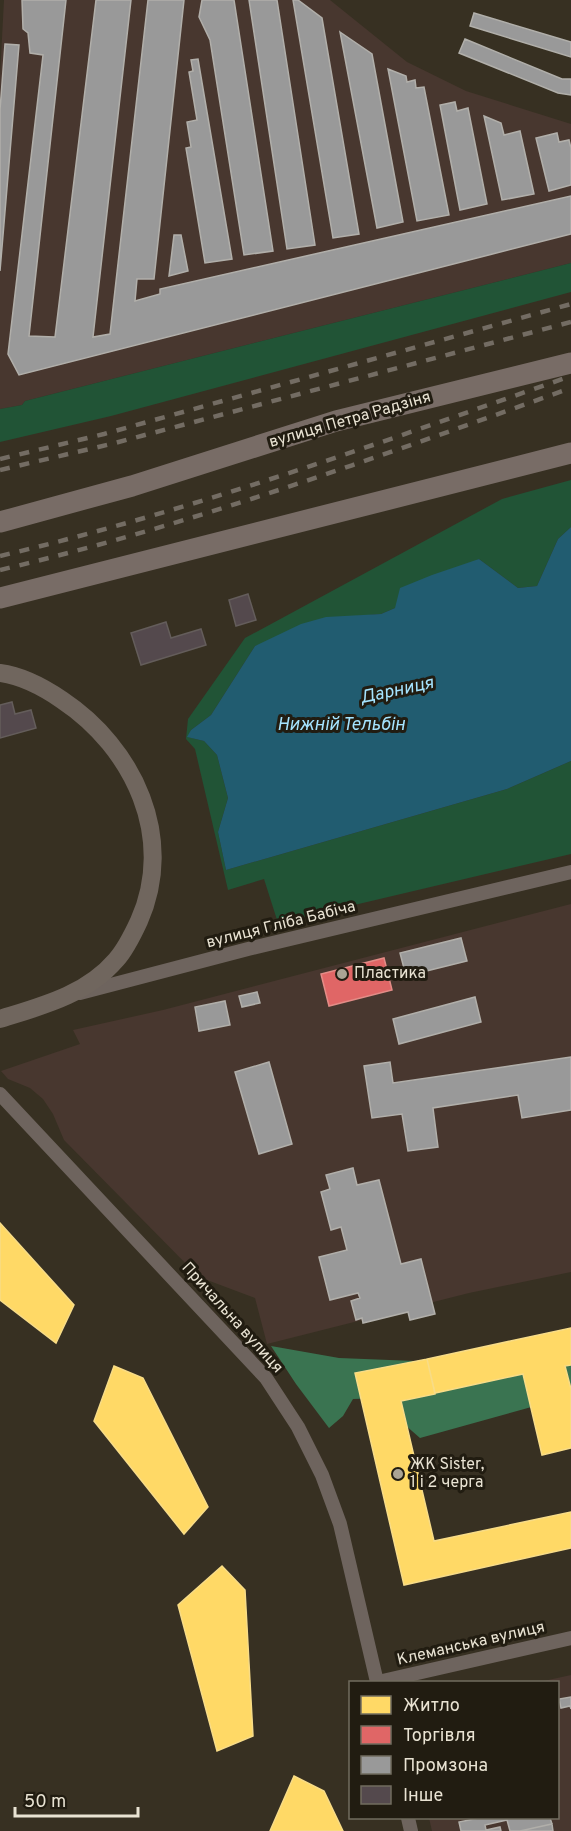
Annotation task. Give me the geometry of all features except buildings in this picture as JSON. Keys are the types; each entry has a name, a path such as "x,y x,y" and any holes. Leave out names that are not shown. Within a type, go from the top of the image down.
{"main road":[{"name":"вулиця Петра Радзіня","path":"0,522 132,486 336,421 571,363"},
{"path":"0,598 571,453"},
{"path":"0,673 10,674 44,688 76,709 95,726 118,752 136,784 153,840 153,879 146,904 134,933 117,960 90,984 49,1004 0,1019"}],"street":[{"name":"вулиця Гліба Бабіча","path":"0,1014 248,949 571,872"},
{"name":"Причальна вулиця","path":"0,1094 266,1378 298,1426 322,1475 340,1524 377,1681"},
{"name":"Клеманська вулиця","path":"386,1681 571,1638"}],"shaded area":[{"path":"4,0 330,0 407,62 466,91 571,124 571,263 0,409 0,76"},
{"path":"571,904 571,1272 469,1293 267,1344 255,1298 199,1277 64,1140 53,1114 43,1099 30,1088 8,1079 1,1071 80,1044 73,1030 163,1010"},
{"path":"571,1675 571,1831 432,1831 429,1819 559,1819 559,1681 544,1681"}],"green space":[{"path":"571,263 571,292 111,416 0,442 0,409 22,405 25,401"},
{"path":"571,480 571,527 558,539 537,586 518,588 479,559 381,614 357,616 255,646 211,715 191,730 188,737 204,741 217,755 228,798 218,832 226,870 507,789 571,761 571,854 278,923 264,879 228,890 195,749 186,739 188,719 245,638 502,499"},
{"path":"571,1340 571,1396 420,1438 404,1424 384,1398 353,1399 343,1416 329,1428 271,1346 339,1358 415,1361 475,1357"}],"water":[{"name":"Нижній Тельбін","path":"571,527 571,761 507,789 226,870 218,832 228,798 217,755 204,741 187,737 191,730 211,715 255,646 301,624 326,617 381,614 395,608 400,588 479,559 518,588 537,586 558,539"}],"railway":[{"path":"0,459 104,434 571,304"},
{"path":"0,470 111,444 571,322"},
{"path":"0,556 145,518 288,474 571,376"},
{"path":"0,570 73,552 217,510 359,463 571,388"}],"place":[{"name":"Пластика","path":"342,974"},
{"name":"ЖК Sister, 1 і 2 черга","path":"398,1474"}],"water label":[{"name":"Дарниця","path":"397,691"}]}
